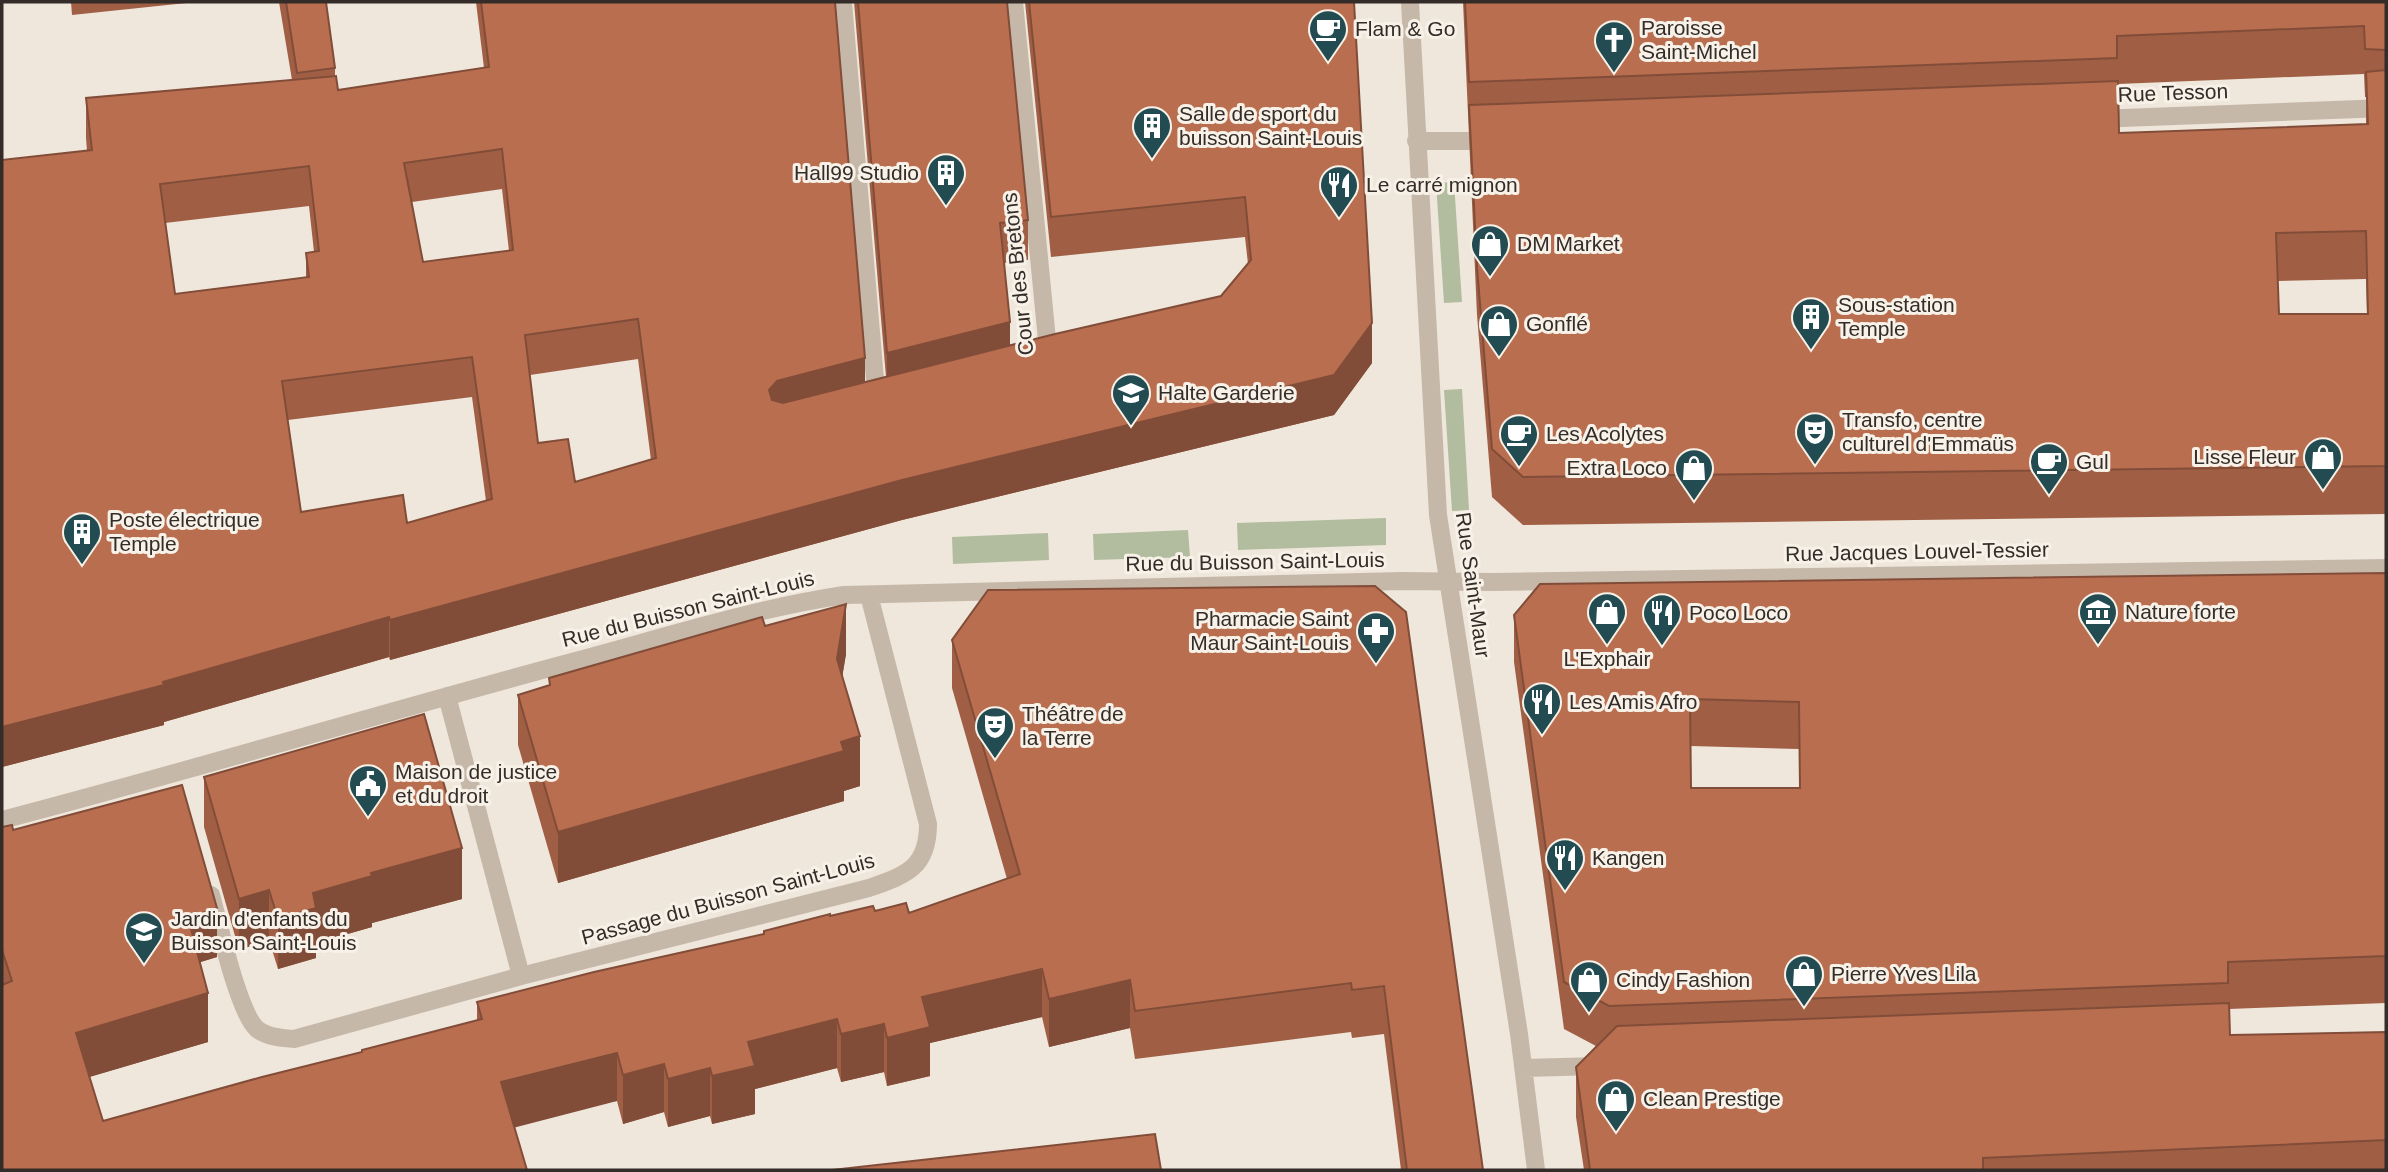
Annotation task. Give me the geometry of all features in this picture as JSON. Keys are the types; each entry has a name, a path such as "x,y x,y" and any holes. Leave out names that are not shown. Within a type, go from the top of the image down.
{"street":[{"path":"843,2 878,407"},
{"name":"Cour des Bretons","path":"1014,2 1050,364 1037,367"},
{"name":"Rue Saint-Maur","path":"1410,2 1438,515 1524,1068 1536,1170"},
{"name":"Rue Tesson","path":"2082,119 2386,108"},
{"path":"1416,141 1502,141"},
{"name":"Rue Jacques Louvel-Tessier","path":"1448,582 2386,568"},
{"name":"Rue du Buisson Saint-Louis","path":"2,820 177,774 447,696 789,603 844,595 1228,584 1448,582"},
{"name":"Passage du Buisson Saint-Louis","path":"207,880 241,998 257,1028 275,1037 294,1039 520,976 869,888 899,877 920,860 928,842 928,824 869,595"},
{"path":"447,696 520,976"},
{"path":"177,774 183,794"},
{"path":"1524,1068 1620,1065"}],"green space":[{"path":"1454,182 1462,302 1444,303 1436,183"},
{"path":"1462,389 1469,510 1452,511 1444,390"},
{"path":"1386,518 1386,545 1238,550 1237,523"},
{"path":"1188,530 1190,557 1094,560 1093,534"},
{"path":"1048,533 1049,560 953,564 952,537"}],"building":[{"path":"286,2 326,2 335,68 297,73"},
{"path":"481,2 835,2 865,358 777,381 769,390 772,400 783,403 1055,334 1221,296 1251,260 1245,197 1051,217 1029,2 1354,2 1372,323 1334,375 902,480 390,620 389,617 163,682 164,685 2,727 2,160 92,150 86,98 336,76 338,90 489,67","holes":["502,149 513,250 423,262 404,163","309,166 319,251 306,253 309,277 175,294 160,184","638,319 656,458 575,482 568,439 538,443 525,335","472,357 492,499 407,523 403,495 301,512 282,381"]},
{"name":"Hall99 Studio","path":"858,2 1007,2 1028,220 1000,223 1010,322 887,353"},
{"path":"1465,2 2386,2 2386,50 2365,49 2364,26 2117,36 2117,58 1469,82"},
{"path":"2386,70 2386,466 1523,477 1492,449 1477,267 1469,105 2118,81 2119,133 2368,124 2366,72","holes":["2366,231 2368,314 2279,314 2276,233"]},
{"path":"2386,573 2386,956 2228,962 2228,983 1609,1006 1564,982 1514,615 1540,584","holes":["1690,699 1799,702 1800,788 1691,788"]},
{"path":"1375,586 1406,612 1483,1170 1407,1170 1384,986 1352,990 1351,983 1135,1011 1130,980 1049,999 1042,969 922,997 930,1027 887,1038 884,1024 841,1034 837,1019 748,1042 755,1066 712,1076 710,1068 668,1079 664,1064 623,1075 617,1053 501,1082 527,1170 2,1170 2,985 12,981 2,950 2,827 12,825 13,830 182,785 217,908 188,918 208,993 76,1033 103,1121 482,1019 477,1002 594,972 764,934 764,931 830,914 873,906 875,911 906,903 909,913 1020,874 952,640 988,590"},
{"path":"846,604 837,659 860,736 841,742 844,751 558,832 518,695 550,685 549,678 762,617 765,626"},
{"path":"424,714 462,848 371,873 372,876 313,893 316,908 278,919 269,890 239,899 204,777"},
{"path":"2229,1003 2230,1035 2386,1032 2386,1140 1983,1158 1983,1170 1590,1170 1576,1067 1617,1026"},
{"path":"1155,1134 1161,1170 832,1170"}],"place":[{"name":"Flam & Go","path":"1328,63"},
{"name":"Paroisse Saint-Michel","path":"1614,74"},
{"name":"Salle de sport du buisson Saint-Louis","path":"1152,160"},
{"name":"Hall99 Studio","path":"946,207"},
{"name":"Le carré mignon","path":"1339,219"},
{"name":"DM Market","path":"1490,278"},
{"name":"Sous-station Temple","path":"1811,351"},
{"name":"Gonflé","path":"1499,358"},
{"name":"Halte Garderie","path":"1131,427"},
{"name":"Transfo, centre culturel d'Emmaüs","path":"1815,466"},
{"name":"Les Acolytes","path":"1519,468"},
{"name":"Lisse Fleur","path":"2323,491"},
{"name":"Gul","path":"2049,496"},
{"name":"Extra Loco","path":"1694,502"},
{"name":"Poste électrique Temple","path":"82,566"},
{"name":"L'Exphair","path":"1607,646"},
{"name":"Nature forte","path":"2098,646"},
{"name":"Poco Loco","path":"1662,647"},
{"name":"Pharmacie Saint Maur Saint-Louis","path":"1376,665"},
{"name":"Les Amis Afro","path":"1542,736"},
{"name":"Théâtre de la Terre","path":"995,760"},
{"name":"Maison de justice et du droit","path":"368,818"},
{"name":"Kangen","path":"1565,892"},
{"name":"Jardin d'enfants du Buisson Saint-Louis","path":"144,965"},
{"name":"Pierre Yves Lila","path":"1804,1008"},
{"name":"Cindy Fashion","path":"1589,1014"},
{"name":"Clean Prestige","path":"1616,1133"}]}
